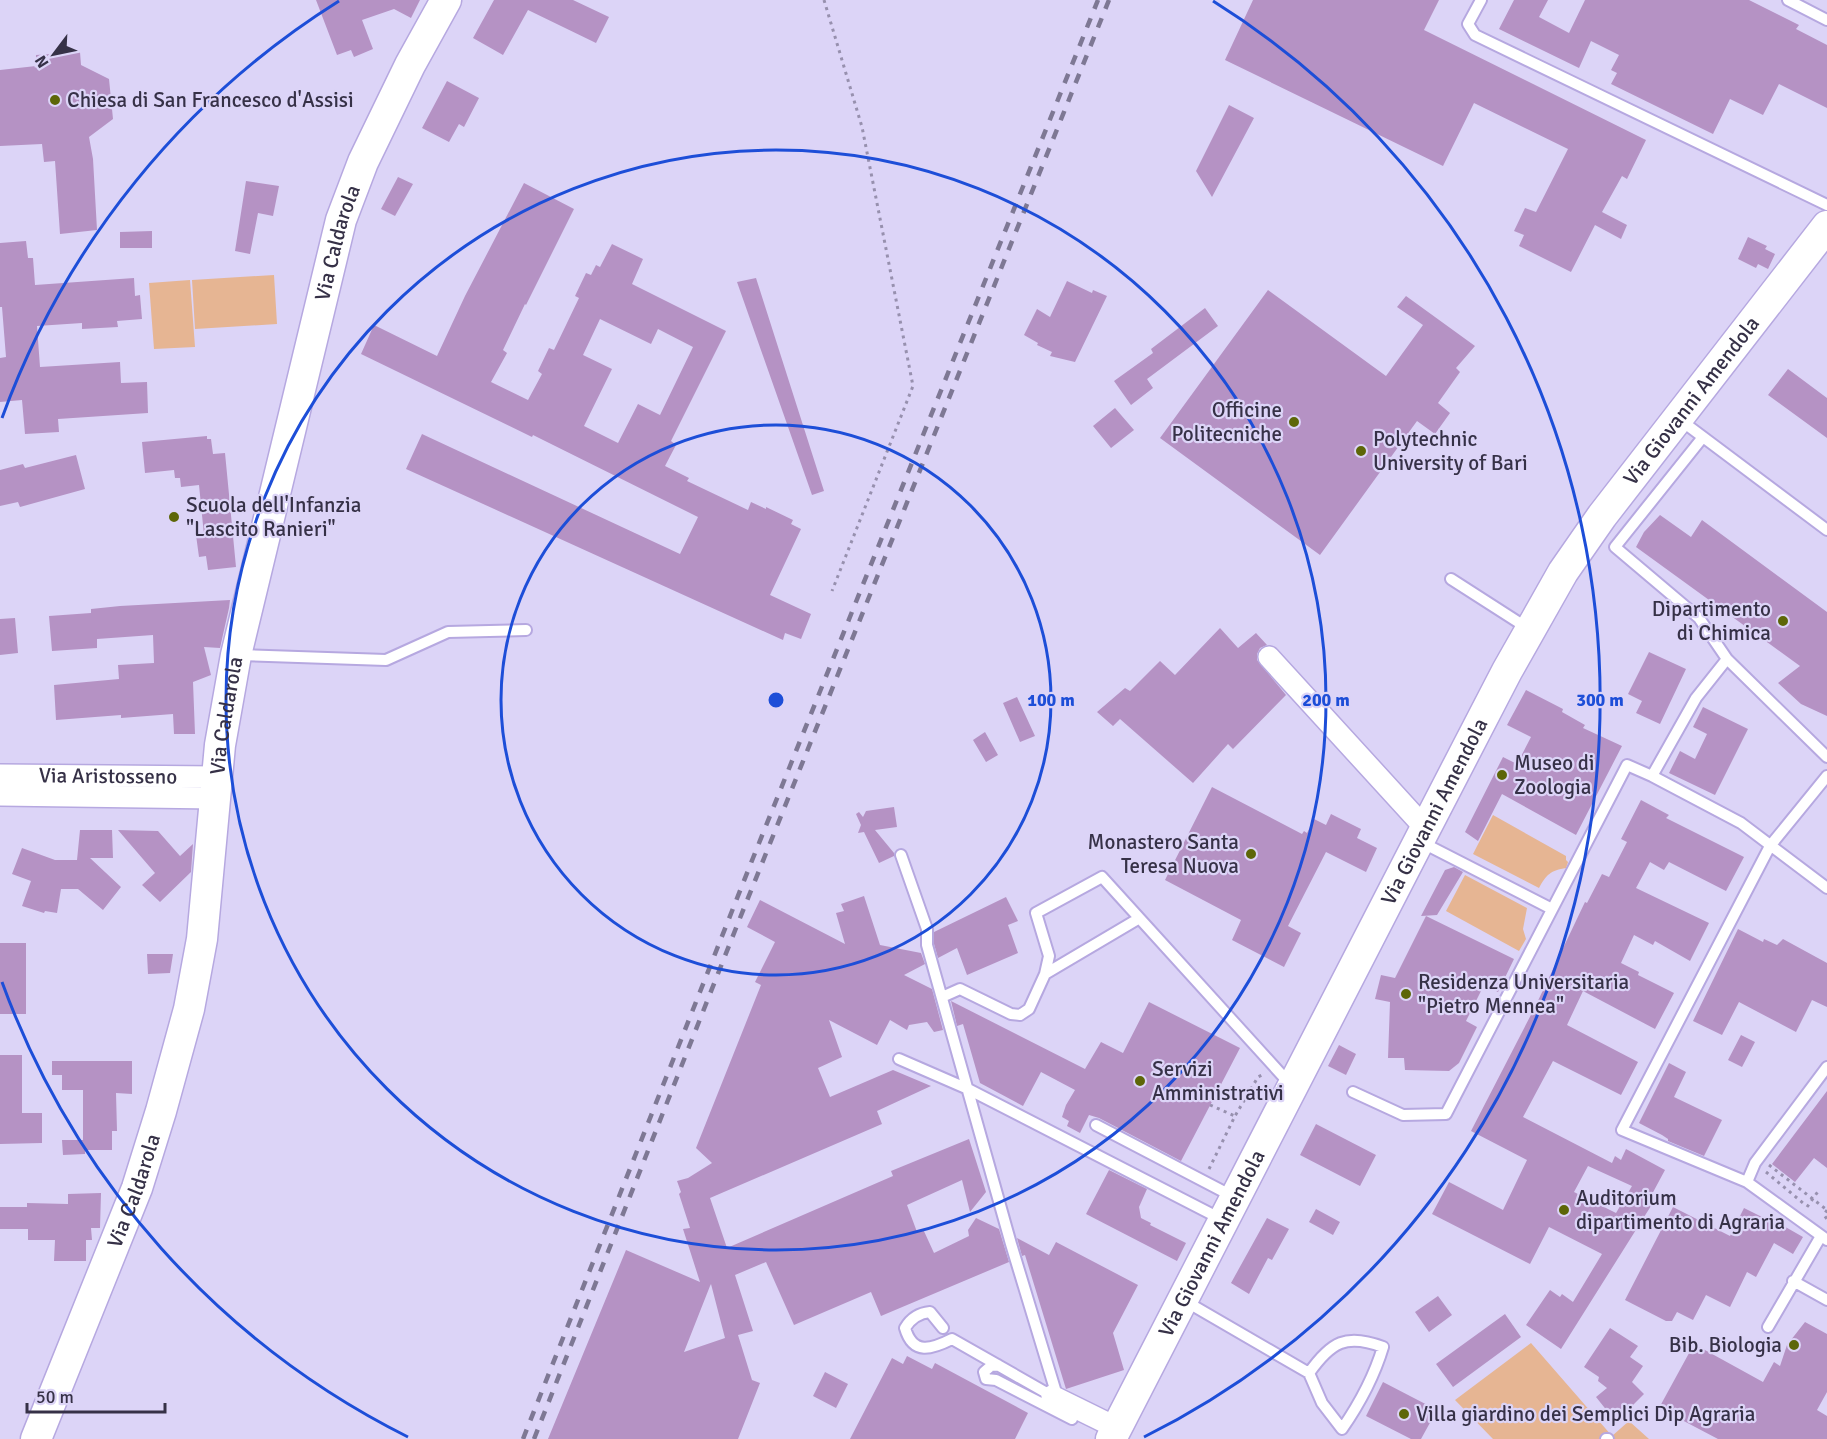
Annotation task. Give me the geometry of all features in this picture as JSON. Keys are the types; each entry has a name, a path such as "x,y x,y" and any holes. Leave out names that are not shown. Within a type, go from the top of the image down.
{"street":[{"name":"Via Caldarola","path":"36,1439 137,1188 189,1010 202,939 224,720 236,655 341,219 363,162 410,65 446,0"},
{"name":"Via Giovanni Amendola","path":"1114,1433 1422,835 1563,572 1595,526 1827,226"},
{"path":"1269,657 1422,835"},
{"name":"Via Aristosseno","path":"0,775 216,787"},
{"name":"Via Aristosseno","path":"0,795 216,787"},
{"path":"1055,1397 1114,1433"}],"lane":[{"path":"1481,0 1468,24 1475,35 1827,205"},
{"path":"1788,0 1827,20"},
{"path":"1679,419 1827,530"},
{"path":"1703,438 1615,547 1699,618 1727,658 1827,757"},
{"path":"1451,579 1530,630"},
{"path":"236,655 386,660 448,632 526,630"},
{"path":"1652,776 1696,698 1727,658"},
{"path":"1353,1092 1403,1115 1446,1114 1627,765 1741,823 1827,888"},
{"path":"1768,1327 1793,1281 1824,1238 1747,1182 1622,1130 1770,846 1827,776"},
{"path":"1422,835 1552,909"},
{"path":"901,855 927,929 927,945 1055,1397"},
{"path":"942,997 960,989 1011,1014 1020,1015 1029,1009 1045,974 1049,956 1036,913 1102,877 1292,1087"},
{"path":"1045,974 1138,919"},
{"path":"899,1059 1229,1209"},
{"path":"1747,1182 1755,1162 1827,1067"},
{"path":"1096,1125 1229,1209"},
{"path":"1793,1281 1827,1300"},
{"path":"1182,1299 1309,1373 1322,1402 1342,1429 1356,1409 1377,1369 1383,1347 1364,1340 1339,1343 1321,1356 1309,1373"},
{"path":"943,1328 930,1312 915,1317 905,1328 911,1341 919,1347 936,1347 952,1339 1055,1397"},
{"path":"998,1365 986,1370 984,1375 986,1379 996,1380 1072,1419"}],"path":[{"path":"824,0 862,127 913,386 832,591"},
{"path":"1210,1105 1235,1116"},
{"path":"1758,1166 1814,1211"},
{"path":"1787,1179 1827,1210 1824,1215 1827,1220"},
{"path":"1820,1217 1827,1220"}],"shaded area":[{"path":"274,275 277,324 195,329 192,280"},
{"path":"190,280 195,347 154,349 149,283"},
{"path":"1493,815 1566,856 1568,862 1566,868 1550,874 1539,888 1473,854"},
{"path":"1465,875 1527,908 1523,929 1526,939 1519,951 1446,911"},
{"path":"1531,1343 1612,1436 1629,1421 1649,1439 1493,1439 1455,1400"}],"building":[{"path":"316,0 420,0 411,18 394,9 362,20 373,49 354,57 351,50 337,55"},
{"path":"494,0 573,0 609,17 596,43 528,10 503,55 473,38"},
{"path":"1253,0 1439,0 1424,30 1646,140 1627,179 1622,176 1602,212 1627,225 1621,239 1595,225 1571,272 1519,246 1524,235 1514,231 1525,208 1536,212 1568,149 1474,103 1443,166 1225,60"},
{"path":"1514,0 1548,0 1539,17 1569,33 1585,0 1749,0 1799,25 1796,29 1827,45 1827,108 1779,84 1763,115 1730,99 1713,134 1611,84 1617,73 1611,70 1619,55 1591,41 1579,68 1499,29"},
{"name":"Chiesa di San Francesco d'Assisi","path":"80,52 81,65 109,79 113,119 89,137 93,159 97,230 60,234 55,161 44,162 42,144 0,146 0,70 36,66 36,55"},
{"path":"447,81 479,98 464,127 459,124 449,142 422,128"},
{"path":"1229,105 1254,118 1212,197 1196,171"},
{"path":"398,177 413,184 395,216 381,209"},
{"path":"246,181 279,186 273,216 258,213 250,254 235,251"},
{"path":"524,183 574,209 525,304 503,350 507,353 491,382 528,400 542,374 538,371 549,348 554,350 579,298 575,296 586,273 591,275 596,265 600,267 612,244 643,259 632,284 726,331 671,441 676,445 665,466 689,478 687,481 748,510 751,502 766,509 766,507 793,520 791,524 801,529 770,595 811,614 801,639 785,633 783,640 406,469 422,434 680,554 698,517 533,435 532,437 361,354 374,325 437,356 465,296","holes":["600,319 651,344 658,329 693,347 660,415 638,404 618,443 584,426 612,369 583,355"]},
{"path":"152,231 152,248 120,248 120,232"},
{"path":"1748,237 1767,246 1765,249 1775,254 1768,269 1758,264 1756,268 1738,259"},
{"path":"26,241 28,258 33,258 35,285 134,278 135,296 140,295 142,319 117,321 118,327 82,329 82,323 37,326 40,367 120,362 121,383 147,382 148,413 58,419 59,432 25,434 22,400 0,402 0,358 6,357 2,307 0,307 0,243"},
{"path":"756,278 824,491 812,495 737,282"},
{"path":"1067,281 1092,293 1093,290 1107,296 1075,362 1050,356 1052,352 1037,345 1038,343 1024,335 1037,309 1050,317"},
{"name":"Officine Politecniche","path":"1268,290 1386,376 1423,325 1397,307 1406,296 1475,346 1456,368 1460,372 1438,403 1450,413 1435,434 1417,421 1320,555 1160,438"},
{"path":"1205,308 1218,326 1147,379 1153,388 1131,405 1114,381 1153,353 1151,349"},
{"path":"1788,369 1827,398 1827,438 1768,395"},
{"path":"1115,408 1134,430 1111,448 1093,426"},
{"path":"207,436 207,439 211,439 213,454 225,453 236,567 208,570 206,556 199,557 196,535 204,535 199,485 181,487 180,478 175,478 174,470 145,473 142,442"},
{"path":"76,455 85,489 20,507 18,502 0,506 0,470 23,464 25,468"},
{"name":"Dipartimento di Chimica","path":"1660,515 1691,537 1702,520 1827,612 1827,716 1801,704 1778,683 1800,666 1636,547 1644,532"},
{"path":"230,600 220,648 204,647 211,675 193,682 195,734 174,734 173,714 56,720 54,685 119,679 118,665 154,663 153,635 97,639 97,648 52,651 49,616 91,613 91,609 120,606"},
{"path":"15,618 18,653 0,655 0,619"},
{"path":"1220,628 1238,648 1256,633 1267,645 1260,648 1257,660 1286,695 1233,749 1228,744 1193,783 1120,719 1113,726 1097,712 1125,688 1130,691 1160,661 1175,675"},
{"path":"1649,652 1686,669 1660,724 1636,713 1642,701 1628,694"},
{"path":"1526,690 1563,709 1562,712 1585,725 1583,728 1622,746 1576,835 1502,794 1478,841 1465,832 1503,757 1517,764 1531,737 1507,725"},
{"path":"1017,697 1035,736 1020,742 1003,703"},
{"path":"1703,707 1748,729 1715,795 1669,773 1680,751 1695,759 1707,734 1693,727"},
{"path":"985,732 998,755 986,762 973,740"},
{"name":"Monastero Santa Teresa Nuova","path":"1212,787 1302,834 1304,831 1307,833 1314,819 1326,825 1331,814 1361,829 1357,838 1377,848 1366,872 1326,852 1288,926 1301,933 1284,967 1232,940 1241,920 1165,880"},
{"path":"1641,800 1669,815 1666,818 1744,857 1726,891 1669,862 1664,870 1650,862 1636,888 1709,923 1690,961 1655,941 1653,945 1634,935 1621,963 1639,972 1638,975 1674,993 1655,1029 1583,991 1567,1025 1638,1062 1621,1095 1553,1061 1523,1117 1612,1163 1615,1156 1621,1160 1626,1149 1665,1170 1651,1196 1656,1198 1561,1349 1526,1325 1550,1290 1560,1297 1562,1294 1573,1302 1602,1254 1549,1227 1530,1264 1432,1214 1449,1182 1503,1210 1527,1160 1471,1131 1535,1007 1585,902 1587,903 1602,874 1609,877 1627,842 1621,839","holes":["1588,1166 1632,1186 1616,1213 1574,1192"]},
{"path":"894,807 897,827 875,830 894,856 879,863 864,832 858,833 861,825 856,814 859,812 863,817 866,811"},
{"path":"80,830 112,830 113,858 90,858 121,887 103,910 78,889 61,889 57,913 45,911 44,913 22,906 31,881 12,874 22,848 55,860 77,860"},
{"path":"118,830 158,831 180,856 193,844 191,872 160,902 142,885 155,873"},
{"path":"1454,867 1463,872 1437,915 1421,916 1445,870"},
{"path":"864,896 880,945 921,953 925,964 904,975 932,989 943,1030 934,1032 927,1022 909,1025 907,1030 890,1020 877,1045 829,1020 842,1057 818,1068 830,1097 893,1070 931,1086 877,1111 882,1124 710,1198 727,1248 893,1176 891,1171 969,1139 986,1192 970,1212 962,1180 907,1205 917,1232 923,1229 934,1253 969,1236 968,1230 976,1218 999,1229 1009,1262 881,1316 871,1292 794,1325 766,1262 735,1275 753,1331 738,1335 752,1380 760,1383 738,1439 548,1439 626,1250 700,1282 683,1229 690,1228 677,1181 688,1178 712,1163 696,1148 761,985 755,982 775,942 747,927 760,900 845,944 836,913 844,911 841,904","holes":["711,1284 725,1338 684,1352"]},
{"path":"1006,897 1018,921 1008,925 1018,953 967,975 957,948 938,958 934,944 934,932"},
{"name":"Residenza Universitaria \"Pietro Mennea\"","path":"1426,916 1514,959 1498,992 1484,985 1466,1021 1477,1027 1459,1063 1449,1071 1405,1070 1404,1058 1388,1058 1390,1002 1375,999 1381,975 1395,978"},
{"path":"1738,929 1763,942 1764,939 1777,945 1783,939 1827,963 1827,1007 1812,1000 1796,1032 1739,1002 1722,1035 1693,1021"},
{"path":"0,943 26,943 26,1014 0,1014"},
{"path":"147,954 173,954 170,973 148,974"},
{"name":"Servizi Amministrativi","path":"951,1001 1085,1069 1101,1042 1123,1053 1149,1002 1240,1048 1181,1161 1099,1118 1089,1115 1080,1133 1067,1126 1069,1121 1062,1117 1075,1090 1041,1072 1023,1106 980,1083 963,1024 957,1026"},
{"path":"1741,1035 1755,1042 1742,1067 1728,1060"},
{"path":"1339,1045 1356,1054 1346,1075 1328,1066"},
{"path":"0,1055 22,1055 22,1113 42,1113 42,1143 0,1144"},
{"path":"52,1061 132,1061 132,1094 116,1093 117,1131 112,1131 112,1150 85,1150 85,1154 63,1155 62,1140 83,1140 83,1090 62,1090 62,1075 52,1075"},
{"path":"1669,1063 1686,1072 1674,1097 1722,1120 1704,1156 1668,1141 1662,1135 1639,1123"},
{"path":"1827,1091 1827,1168 1814,1158 1795,1182 1772,1164"},
{"path":"1316,1124 1376,1155 1360,1186 1300,1155"},
{"path":"1109,1170 1147,1189 1139,1207 1141,1218 1186,1243 1177,1261 1086,1214"},
{"path":"101,1193 100,1228 91,1228 92,1240 86,1240 86,1261 54,1261 55,1240 28,1240 28,1229 0,1229 0,1207 27,1207 27,1203 68,1204 68,1194"},
{"path":"1673,1207 1730,1236 1744,1208 1774,1223 1775,1221 1803,1237 1793,1254 1774,1243 1756,1277 1747,1272 1730,1307 1706,1295 1693,1320 1677,1312 1672,1321 1666,1321 1625,1300"},
{"path":"1316,1209 1340,1222 1333,1235 1309,1222"},
{"path":"1267,1218 1289,1229 1272,1260 1268,1258 1249,1294 1231,1283"},
{"path":"1017,1238 1049,1255 1056,1242 1138,1285 1113,1333 1124,1370 1066,1389 1025,1255 1022,1256"},
{"path":"1438,1296 1452,1315 1429,1332 1415,1312"},
{"path":"1505,1314 1521,1337 1453,1387 1436,1364"},
{"path":"1805,1322 1827,1334 1827,1392 1817,1410 1827,1416 1827,1439 1718,1439 1659,1408 1694,1344 1763,1382 1774,1362 1780,1366 1787,1345"},
{"path":"1610,1328 1638,1346 1630,1357 1643,1366 1632,1382 1644,1394 1616,1422 1596,1397 1607,1388 1598,1381 1599,1377 1584,1367"},
{"path":"907,1356 932,1369 935,1363 1028,1413 1015,1439 850,1439 892,1358 903,1364"},
{"path":"825,1372 848,1384 836,1408 813,1396"},
{"path":"1383,1382 1437,1410 1421,1439 1411,1439 1366,1416"}],"railway":[{"path":"523,1439 751,863 1098,0"},
{"path":"534,1439 738,923 1109,0"}],"place":[{"name":"Chiesa di San Francesco d'Assisi","path":"55,100"},
{"name":"Officine Politecniche","path":"1294,422"},
{"name":"Polytechnic University of Bari","path":"1361,451"},
{"name":"Scuola dell'Infanzia \"Lascito Ranieri\"","path":"174,517"},
{"name":"Dipartimento di Chimica","path":"1783,621"},
{"name":"Museo di Zoologia","path":"1502,775"},
{"name":"Monastero Santa Teresa Nuova","path":"1251,854"},
{"name":"Residenza Universitaria \"Pietro Mennea\"","path":"1406,994"},
{"name":"Servizi Amministrativi","path":"1140,1081"},
{"name":"Auditorium dipartimento di Agraria","path":"1564,1210"},
{"name":"Bib. Biologia","path":"1794,1345"},
{"name":"Villa giardino dei Semplici Dip Agraria","path":"1404,1414"}]}
